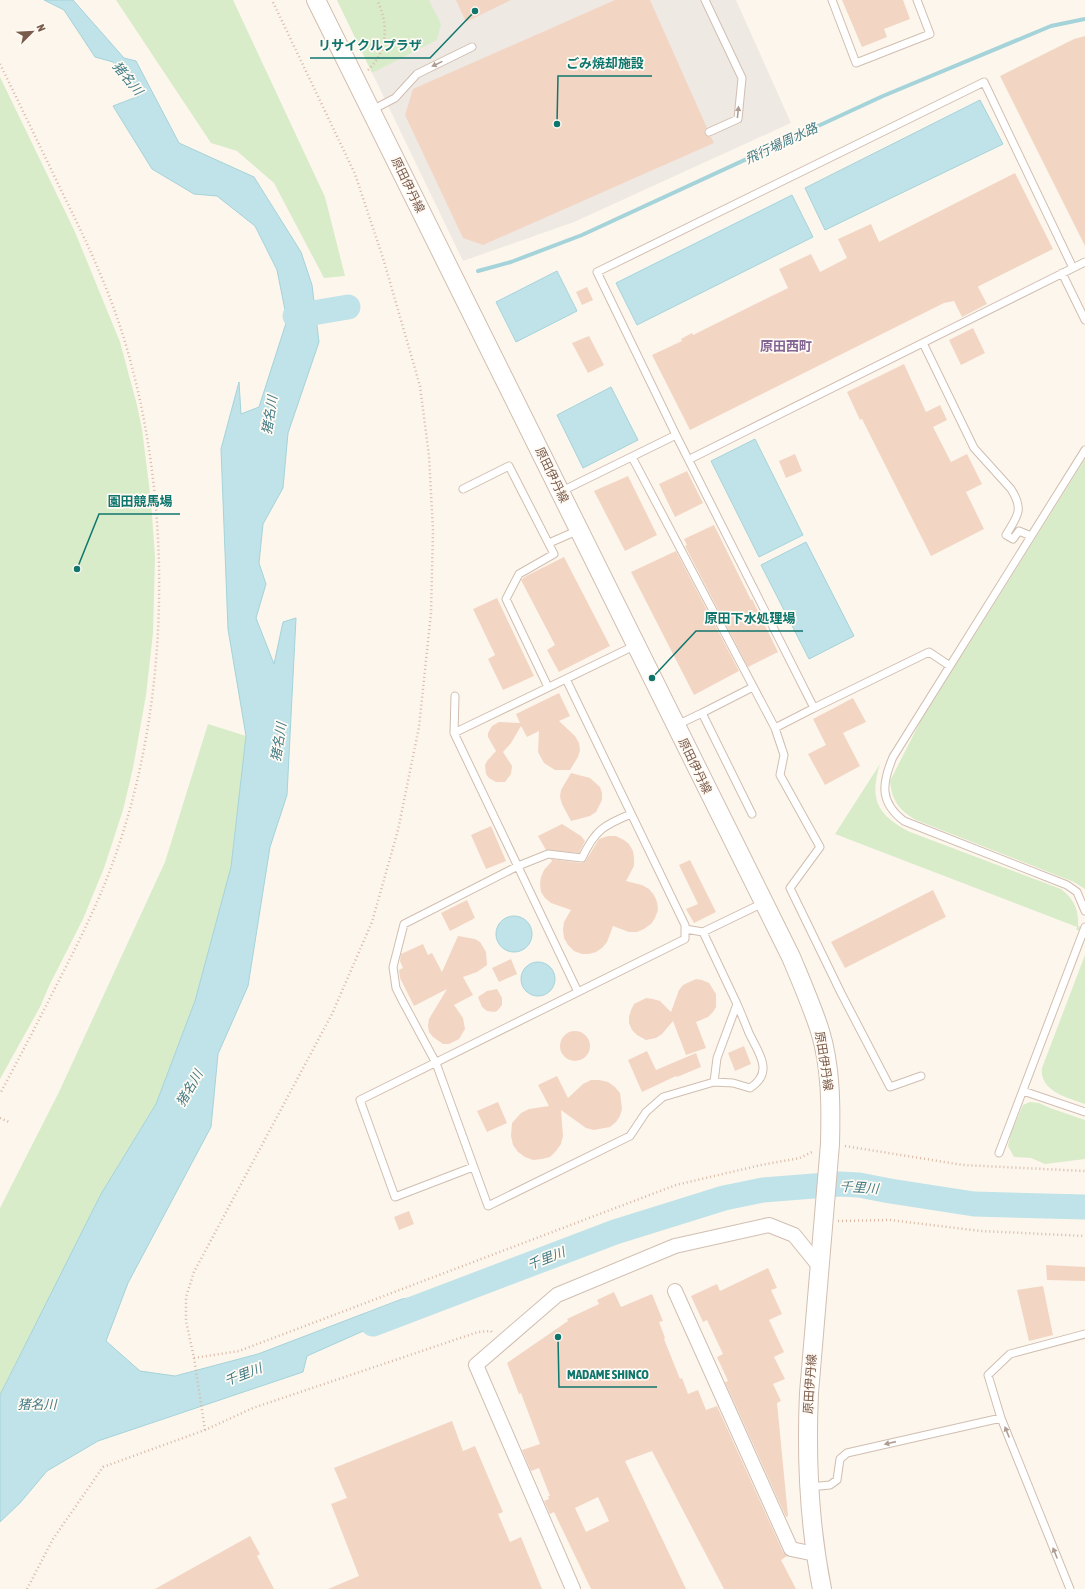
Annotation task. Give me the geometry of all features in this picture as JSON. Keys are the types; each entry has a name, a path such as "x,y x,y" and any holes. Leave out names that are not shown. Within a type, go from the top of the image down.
{"street":[{"name":"原田伊丹線","path":"316,0 791,957 820,1032 828,1073 831,1112 820,1267 808,1393 807,1432 810,1516 815,1554 822,1589"},
{"path":"573,1589 476,1365 556,1295 675,1246 769,1225 794,1236 820,1267"},
{"path":"675,1291 791,1549 815,1554"}],"lane":[{"path":"705,0 742,78 738,119 709,132"},
{"path":"832,0 856,63 930,34 917,0"},
{"path":"371,110 395,98 417,74 472,48"},
{"path":"814,708 690,459 676,435 597,272 984,82 1073,268"},
{"path":"690,459 1085,262"},
{"path":"1062,273 1085,320"},
{"path":"923,343 974,448 1011,489 1019,505 1018,514 1006,534 1013,539 1019,531 1031,536"},
{"path":"560,492 676,435"},
{"path":"1085,450 893,757 886,774 884,786 889,807 904,821 1067,885 1077,892 1085,912"},
{"path":"632,457 775,728 784,755 780,775 820,847 790,888 841,993 890,1087 921,1076"},
{"path":"463,489 509,466 554,554 519,574 506,599 548,687"},
{"path":"549,543 579,530"},
{"path":"454,733 636,645"},
{"path":"775,728 929,652 950,666"},
{"path":"473,1167 395,1197 360,1100 685,939 685,925 566,679"},
{"path":"676,726 753,687"},
{"path":"455,696 454,733 578,992"},
{"path":"702,713 752,814"},
{"path":"631,814 610,823 600,830 588,844 582,858 548,854 518,866 404,924 393,967 396,988 436,1062 488,1206 630,1136 646,1112 663,1097 714,1082 733,1083 750,1088 759,1082 763,1071 761,1054 750,1034 703,932"},
{"path":"685,929 703,932 763,903"},
{"path":"999,1153 1085,927"},
{"path":"714,1082 717,1058 737,1004"},
{"path":"1023,1091 1085,1112"},
{"path":"1070,1589 1001,1418 988,1375 1010,1354 1085,1334"},
{"path":"809,1487 830,1485 837,1480 840,1459 847,1453 1001,1418"}],"path":[{"path":"205,1430 194,1358 186,1322 186,1297 194,1272 332,1014 372,922 398,830 419,727 431,613 433,530 429,456 420,386 383,258 355,174 272,0"},
{"path":"365,73 374,64 381,53 384,38 384,22 378,0"},
{"path":"0,64 93,256 119,324 138,393 152,472 160,550 160,611 153,686 145,742 132,800 113,862 85,930 0,1094"},
{"path":"0,1118 8,1122"},
{"path":"194,1358 239,1351 676,1185 761,1165 800,1158 829,1150 964,1165 1085,1171"},
{"path":"823,1216 890,1220 982,1231 1085,1236"},
{"path":"27,1589 53,1540 103,1467 205,1430 253,1408 478,1332 491,1331 501,1343"}],"shaded area":[{"path":"337,0 736,0 791,123 574,222 463,261"}],"green space":[{"path":"116,0 233,0 325,197 345,276 324,278 274,183 237,151 211,143"},
{"path":"337,0 429,0 441,24 437,40 372,73"},
{"path":"0,77 75,232 120,342 142,429 151,501 155,557 153,633 146,695 133,768 123,810 104,868 83,919 40,1007 0,1079"},
{"path":"1085,459 1085,889 1074,882 916,820 901,809 897,804 890,781 921,720"},
{"path":"208,724 246,736 231,867 195,1001 156,1104 101,1194 0,1395 0,1208 59,1092 165,862"},
{"path":"880,764 875,787 876,796 878,805 890,819 910,832 1061,889 1075,905 1078,915 1078,926 1081,927 1079,930 1076,930 1077,927 835,834"},
{"path":"1085,955 1085,1104 1063,1096 1050,1088 1042,1076 1042,1068"},
{"path":"1030,1102 1039,1103 1085,1120 1085,1159 1045,1164 1031,1158 1014,1157 1008,1146 1011,1133 1023,1105"}],"water":[{"name":"猪名川","path":"44,0 73,0 124,58 136,61 179,143 254,177 301,252 312,285 319,342 288,433 283,488 263,524 259,563 266,584 256,618 274,664 283,622 296,618 287,795 270,847 248,986 218,1054 211,1127 128,1283 106,1341 140,1371 175,1376 258,1354 402,1299 451,1292 307,1356 303,1372 98,1441 47,1471 20,1503 0,1522 0,1395 101,1194 156,1104 195,1001 231,867 246,736 228,629 221,449 239,382 241,414 259,407 287,320 277,270 255,226 217,196 194,194 152,169 113,106 139,96 113,62 95,57 64,10"},
{"path":"980,100 1003,144 825,230 805,188"},
{"path":"792,195 813,237 637,325 616,283"},
{"path":"557,271 577,311 516,342 496,302"},
{"path":"611,387 638,440 583,468 557,415"},
{"path":"755,439 803,535 759,557 711,461"},
{"path":"806,542 854,636 809,659 761,565"},
{"path":"518,916 527,921 531,927 531,941 527,947 518,952 510,952 501,947 497,941 496,930 501,921 507,917"},
{"path":"541,962 550,967 554,972 554,986 550,991 545,995 535,996 531,995 522,986 521,976 522,972 531,963"}],"building":[{"path":"456,0 511,0 466,22"},
{"path":"615,0 650,0 707,128 704,131 705,134 711,137 714,143 483,245 463,238 405,115 413,89"},
{"path":"842,0 903,0 910,19 884,29 887,37 862,47"},
{"path":"1085,36 1085,246 1000,76 1074,39"},
{"path":"1015,173 1053,249 979,286 978,287 987,304 962,317 954,301 944,303 690,430 652,355 682,341 681,339 692,333 693,335 788,288 779,269 811,254 820,272 847,258 838,239 871,224 879,242"},
{"path":"587,287 593,300 582,305 576,292"},
{"path":"973,328 985,353 961,365 949,340"},
{"path":"589,336 604,365 588,373 572,343"},
{"path":"904,364 926,412 940,405 947,420 933,427 951,462 967,454 982,484 966,492 984,529 931,556 847,392"},
{"path":"795,454 802,471 786,478 779,461"},
{"path":"687,471 703,503 675,517 659,484"},
{"path":"628,476 657,535 625,551 594,491"},
{"path":"714,525 778,652 748,667 685,546 687,545 684,539"},
{"path":"676,551 739,671 694,695 631,572"},
{"path":"564,557 610,646 559,672 547,650 555,645 521,580"},
{"path":"497,598 534,676 503,690 488,659 495,655 473,609"},
{"path":"559,693 570,716 559,721 575,736 579,743 580,750 578,757 570,770 555,770 544,763 538,752 539,731 527,737 521,726 511,743 503,752 512,766 511,774 505,782 496,782 489,778 486,774 485,765 496,751 488,737 488,733 492,726 499,722 520,723 516,714"},
{"path":"853,698 866,722 843,733 860,766 825,785 808,754 826,745 813,719"},
{"path":"571,773 590,778 600,787 602,800 596,812 590,816 571,821 560,797 561,790"},
{"path":"562,824 581,836 585,841 579,853 546,850 538,836"},
{"path":"491,826 506,861 486,869 471,835"},
{"path":"608,836 616,836 629,844 633,851 634,866 626,881 642,885 649,889 657,902 658,910 651,924 644,929 637,932 629,932 613,926 607,942 602,948 596,952 582,954 574,951 564,938 564,922 571,910 551,903 545,898 541,892 541,877 544,870 552,861 551,859 581,863 585,862 599,839"},
{"path":"690,860 716,912 694,923 686,909 698,904 679,865"},
{"path":"933,890 946,917 845,968 831,942"},
{"path":"467,900 475,918 450,931 441,913"},
{"path":"458,936 475,939 480,942 486,952 487,965 477,972 463,977 473,995 454,1005 463,1018 465,1029 459,1039 449,1044 443,1044 433,1037 429,1032 428,1026 429,1019 447,989 414,1006 400,978 399,970 403,968 400,961 401,954 423,944 428,955 432,953 442,972"},
{"path":"511,959 517,974 499,982 492,968"},
{"path":"696,979 709,983 716,994 716,1007 713,1012 708,1017 696,1022 706,1048 686,1055 673,1021 662,1034 656,1038 646,1040 632,1030 629,1023 629,1017 634,1004 646,998 653,999 660,1001 671,1012 679,990 683,985"},
{"path":"497,989 502,998 502,1005 497,1011 487,1011 482,1007 478,997 487,991"},
{"path":"575,1031 586,1035 590,1046 586,1057 575,1061 564,1057 560,1046 564,1035"},
{"path":"744,1046 751,1064 735,1071 728,1053"},
{"path":"647,1051 656,1070 696,1053 701,1067 677,1077 676,1076 642,1092 628,1060"},
{"path":"557,1076 568,1098 583,1084 591,1080 608,1082 620,1093 622,1109 620,1116 610,1127 594,1130 586,1128 561,1110 563,1136 561,1144 550,1157 533,1160 518,1152 513,1145 511,1136 512,1123 521,1113 529,1109 549,1106 538,1085"},
{"path":"498,1102 507,1123 487,1132 477,1111"},
{"path":"409,1211 414,1224 399,1230 394,1217"},
{"path":"1046,1265 1085,1267 1085,1281 1047,1280"},
{"path":"768,1268 777,1288 771,1290 782,1314 769,1320 784,1352 774,1357 785,1379 773,1384 781,1401 777,1403 788,1516 786,1517 725,1382 728,1381 717,1357 723,1354 707,1320 703,1322 691,1296 717,1284 720,1291"},
{"path":"1043,1286 1053,1335 1029,1341 1017,1290"},
{"path":"614,1292 621,1307 652,1294 663,1321 659,1322 665,1338 664,1339 680,1379 682,1378 688,1394 698,1390 706,1410 717,1406 783,1552 787,1556 781,1560 796,1589 724,1589 652,1451 625,1461 686,1589 591,1589 554,1512 550,1514 544,1501 549,1499 548,1496 550,1496 539,1468 531,1471 522,1450 540,1444 521,1393 519,1394 507,1363 568,1321 567,1319 599,1304 597,1300","holes":["598,1497 609,1521 586,1532 575,1508"]},
{"path":"452,1421 463,1451 475,1446 503,1512 498,1514 510,1542 521,1537 542,1589 328,1589 359,1576 331,1504 347,1498 334,1468"},
{"path":"250,1536 260,1554 257,1556 274,1589 155,1589"}],"waterway":[{"name":"飛行場周水路","path":"478,271 511,262 582,235 883,96 1051,26 1085,19"},
{"name":"飛行場周水路","path":"295,316 348,307"},
{"name":"千里川","path":"373,1324 615,1232 724,1198 763,1190 839,1184 859,1185 974,1204 1085,1207"}],"place":[{"name":"リサイクルプラザ","path":"475,11"},
{"name":"ごみ焼却施設","path":"557,124"},
{"name":"園田競馬場","path":"77,569"},
{"name":"原田下水処理場","path":"652,678"},
{"name":"MADAME SHINCO","path":"558,1337"}],"district":[{"name":"原田西町","path":"786,346"}]}
